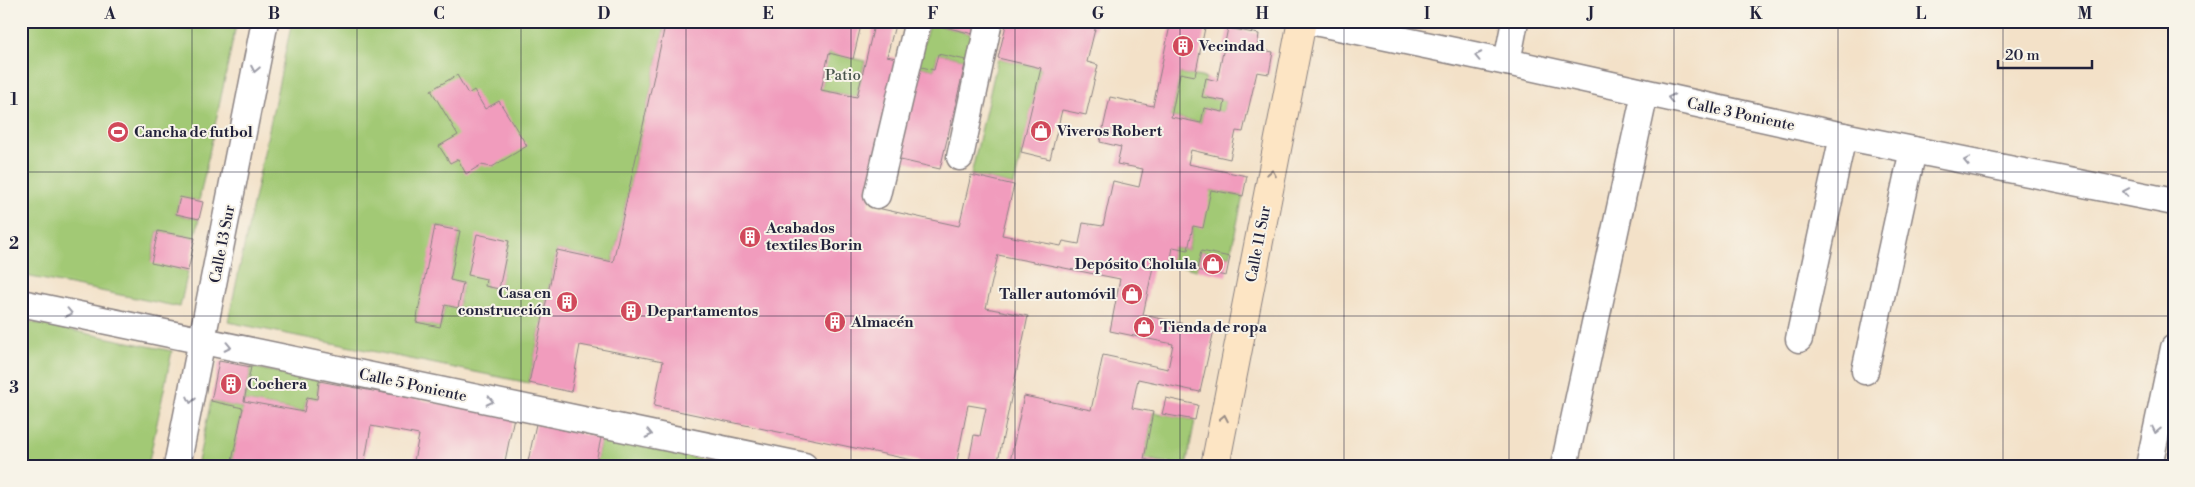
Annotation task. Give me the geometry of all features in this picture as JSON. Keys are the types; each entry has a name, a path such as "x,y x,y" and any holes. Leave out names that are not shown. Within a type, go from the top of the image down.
{"street":[{"name":"Calle 13 Sur","path":"177,466 265,21"},
{"path":"877,195 918,21"},
{"path":"960,157 989,21"},
{"name":"Calle 11 Sur","path":"1215,466 1302,21"},
{"name":"Calle 3 Poniente","path":"1310,21 1843,136 2174,202"},
{"path":"1507,62 1515,21"},
{"path":"1564,466 1645,93"},
{"path":"1799,339 1843,136"},
{"path":"1865,371 1913,150"},
{"name":"Calle 5 Poniente","path":"21,303 804,466"},
{"path":"2149,466 2174,348"}],"green space":[{"path":"21,21 237,21 199,201 180,198 176,214 199,219 195,238 158,231 151,262 188,271 180,307 21,275"},
{"path":"292,21 666,21 613,262 557,250 529,383 228,322","holes":["436,226 460,231 450,280 463,283 458,307 445,305 440,327 416,322","509,241 499,288 485,286 486,279"]},
{"path":"929,23 973,34 966,60 938,54 934,70 918,66"},
{"name":"Patio","path":"829,53 865,61 857,97 821,90"},
{"path":"998,58 1041,68 1014,185 971,175"},
{"path":"1180,73 1206,78 1203,97 1225,101 1223,112 1204,108 1201,123 1171,117"},
{"path":"1211,190 1243,196 1230,257 1201,251 1197,270 1170,264 1173,247 1188,250 1193,226"},
{"path":"21,320 172,351 148,466 21,466"},
{"path":"251,367 319,381 317,399 307,397 304,412 244,401"},
{"path":"211,401 243,408 232,461 247,464 246,466 197,466"},
{"path":"1153,412 1195,420 1186,466 1144,459"},
{"path":"601,438 736,466 595,466"}],"building":[{"path":"666,21 862,21 853,59 829,53 821,90 857,97 875,21 896,21 887,56 900,59 868,206 959,226 971,175 1014,185 1002,235 1061,246 1063,241 1079,244 1083,223 1103,226 1113,181 1139,187 1143,169 1117,164 1121,147 1100,142 1110,97 1153,106 1171,21 1206,23 1195,76 1180,73 1171,117 1201,123 1204,108 1223,112 1225,101 1202,97 1206,78 1217,81 1228,28 1259,34 1257,49 1273,52 1269,74 1257,72 1243,132 1236,131 1230,159 1191,150 1188,164 1247,176 1243,196 1211,190 1203,228 1193,226 1188,250 1173,247 1170,264 1154,262 1143,315 1214,330 1200,392 1138,379 1132,408 1153,412 1144,459 1174,466 1009,466 1024,396 1091,410 1103,355 1168,369 1173,344 1110,331 1120,279 998,255 986,308 1028,316 997,466 968,466 974,435 980,436 986,408 968,405 956,466 941,466 654,406 663,361 580,345 571,392 529,383 557,250 613,262"},
{"path":"930,21 976,21 973,34 929,23"},
{"path":"1007,21 1097,21 1087,62 1098,65 1086,115 1062,110 1050,159 1021,152 1041,68 998,58"},
{"path":"938,54 966,60 940,169 896,159 918,66 934,70"},
{"path":"457,75 468,94 474,90 485,109 499,101 527,146 492,167 481,165 466,174 458,159 450,163 439,146 458,135 431,90"},
{"path":"180,197 203,202 199,219 176,214"},
{"path":"435,226 460,231 450,280 463,283 458,308 445,305 440,327 416,322"},
{"path":"158,231 195,238 188,271 151,263"},
{"path":"477,234 509,241 499,289 485,286 486,279 468,275"},
{"name":"Depósito Cholula","path":"1201,251 1230,257 1226,276 1197,270"},
{"path":"219,361 251,367 244,401 304,412 307,397 317,399 319,381 514,417 504,466 413,466 419,435 371,426 364,466 246,466 247,464 232,461 243,408 211,401"},
{"path":"1166,398 1198,405 1195,420 1162,414"},
{"path":"536,424 601,438 595,466 527,466"}],"place":[{"name":"Vecindad","path":"1183,46"},
{"name":"Viveros Robert","path":"1041,131"},
{"name":"Cancha de futbol","path":"118,132"},
{"name":"Acabados textiles Borin","path":"750,237"},
{"name":"Depósito Cholula","path":"1213,264"},
{"name":"Taller automóvil","path":"1132,294"},
{"name":"Casa en construcción","path":"567,302"},
{"name":"Departamentos","path":"631,311"},
{"name":"Almacén","path":"835,322"},
{"name":"Tienda de ropa","path":"1144,327"},
{"name":"Cochera","path":"231,384"}]}
